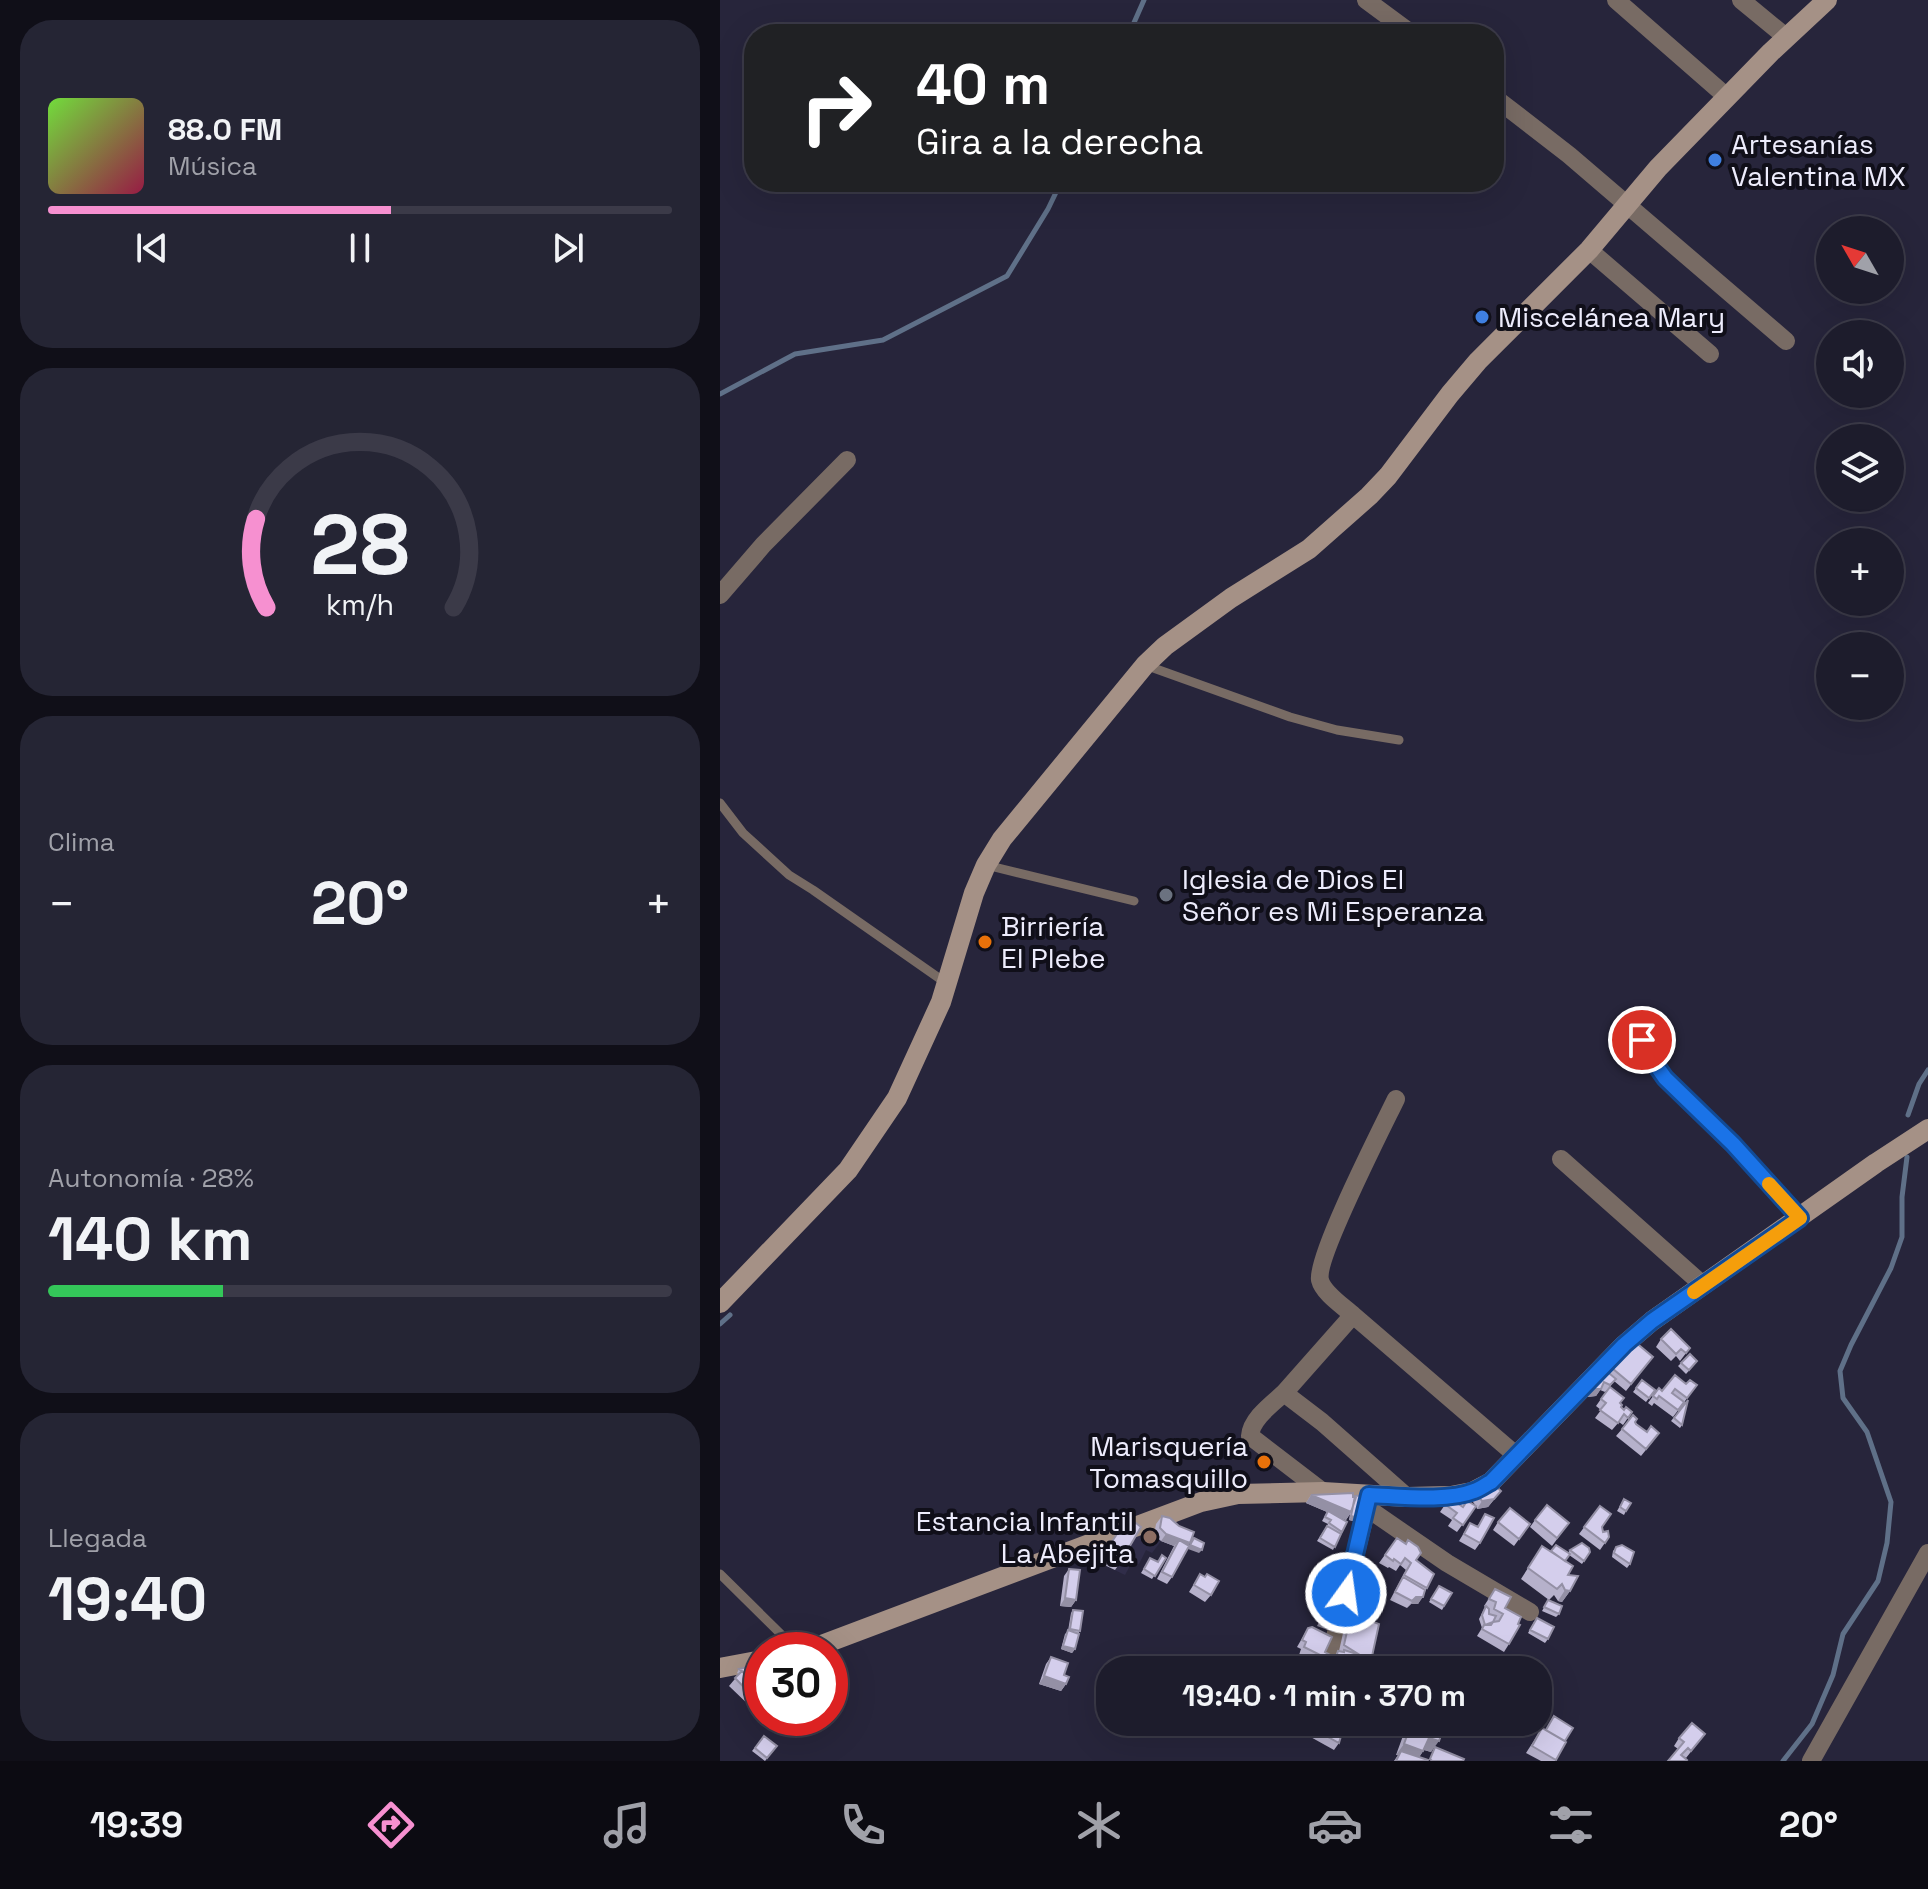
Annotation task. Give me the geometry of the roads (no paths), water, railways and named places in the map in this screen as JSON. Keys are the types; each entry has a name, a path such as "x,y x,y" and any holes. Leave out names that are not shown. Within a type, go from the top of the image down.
{"main road":[{"path":"720,1303 848,1170 876,1130 897,1098 941,1002 974,893 986,865 1002,839 1145,665 1192,625 1309,549 1349,515 1388,476 1478,361 1589,250 1658,168 1786,37 1827,0"},
{"path":"848,1635 1201,1502 1238,1494 1323,1492 1368,1501 1472,1492 1491,1482 1624,1345 1652,1321 1928,1129"},
{"path":"720,1668 744,1663"}],"street":[{"path":"1366,0 1398,24"},
{"path":"1616,0 1727,97"},
{"path":"1741,0 1786,37"},
{"path":"1504,105 1628,205 1786,341"},
{"path":"1589,250 1710,354"},
{"path":"720,595 763,545 847,460"},
{"path":"1642,1040 1665,1078 1733,1144 1800,1218"},
{"path":"1396,1099 1321,1264 1319,1273 1322,1285 1517,1456"},
{"path":"1561,1159 1703,1285"},
{"path":"1323,1492 1250,1436 1251,1428 1353,1315"},
{"path":"1284,1393 1407,1497"},
{"path":"1334,1656 1332,1649 1368,1501 1447,1563 1530,1612"},
{"path":"1811,1761 1928,1553"}],"lane":[{"path":"1145,665 1290,717 1337,730 1399,740"},
{"path":"720,803 743,833 789,875 946,983"},
{"path":"986,865 1134,901"},
{"path":"720,1574 779,1632"}],"waterway":[{"path":"1133,24 1144,0"},
{"path":"720,394 795,354 883,340 1007,276 1056,192"},
{"path":"1908,1115 1919,1084 1928,1070"},
{"path":"1783,1761 1812,1724 1833,1675 1843,1634 1878,1581 1887,1543 1891,1502 1867,1432 1843,1398 1840,1371 1891,1268 1902,1237 1902,1197 1907,1157"},
{"path":"720,1324 730,1315"}],"place":[{"name":"Artesanías Valentina MX","path":"1715,160"},
{"name":"Miscelánea Mary","path":"1482,317"},
{"name":"Iglesia de Dios El Señor es Mi Esperanza","path":"1166,895"},
{"name":"Birriería El Plebe","path":"985,942"},
{"name":"Marisquería Tomasquillo","path":"1264,1462"},
{"name":"Estancia Infantil La Abejita","path":"1150,1537"}]}
